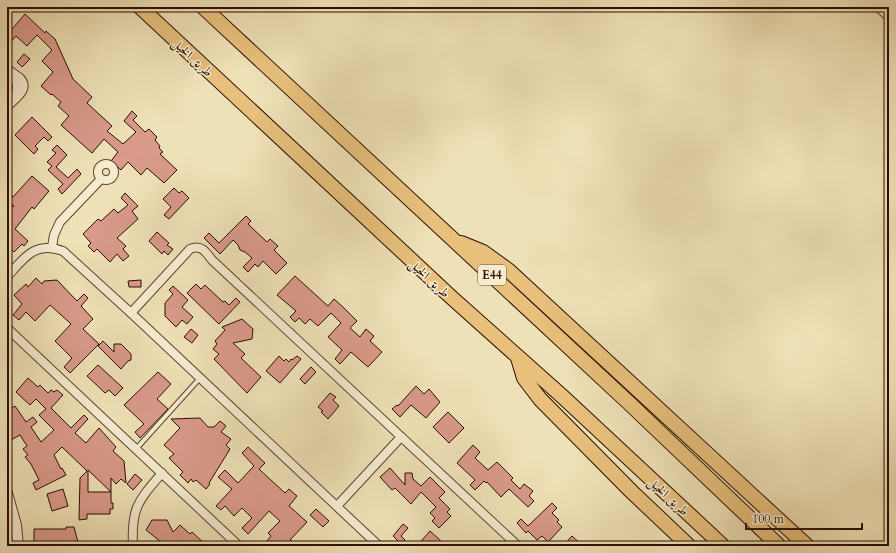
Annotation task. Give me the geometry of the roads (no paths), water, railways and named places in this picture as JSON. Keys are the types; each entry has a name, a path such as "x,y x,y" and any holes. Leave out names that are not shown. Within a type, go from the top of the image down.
{"highway":[{"name":"طريق الخيل","path":"140,7 406,255 723,546"},
{"name":"E44","path":"203,7 629,403 779,546"},
{"path":"455,241 484,252 508,270 807,546"},
{"path":"518,358 524,378 540,398 632,492 689,546"}],"street":[{"path":"878,7 889,17"},
{"path":"9,70 21,80 24,87 21,94 10,104"},
{"path":"52,247 54,235 60,222 101,178"},
{"path":"7,277 32,252 42,248 52,247 63,251 380,546"},
{"path":"131,313 190,248 198,247 202,249 518,546"},
{"path":"7,328 239,546"},
{"path":"337,506 401,437"},
{"path":"133,546 132,523 134,512 139,501 162,474"},
{"path":"7,493 16,525 18,546"}],"lane":[{"path":"136,449 200,378"}]}
